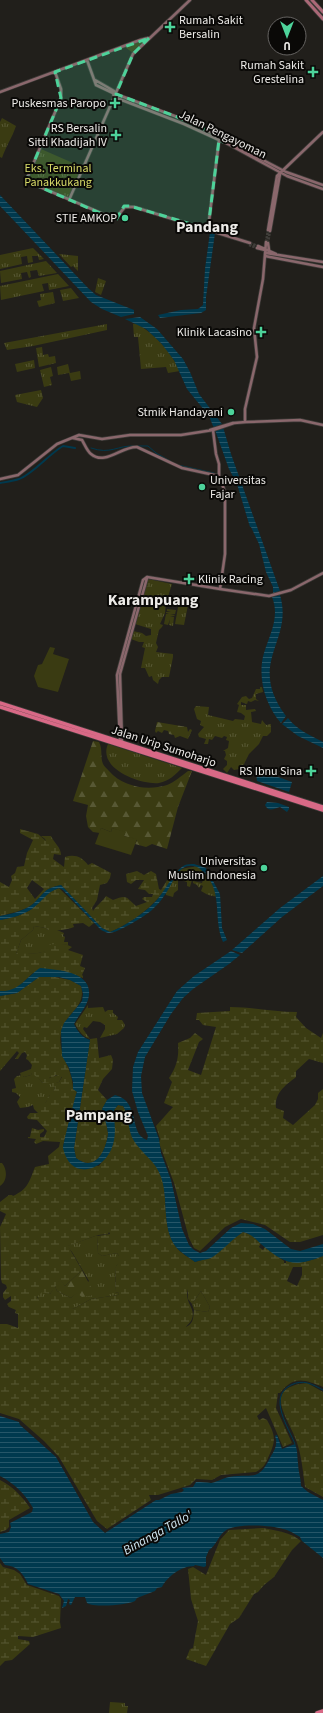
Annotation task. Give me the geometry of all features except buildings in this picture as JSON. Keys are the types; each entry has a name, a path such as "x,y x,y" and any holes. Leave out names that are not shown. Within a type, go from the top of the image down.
{"highway":[{"name":"Jalan Urip Sumoharjo","path":"0,703 28,714 323,809"},
{"name":"Jalan Urip Sumoharjo","path":"0,708 28,714"},
{"name":"Jalan Urip Sumoharjo","path":"74,729 121,742 242,783"},
{"path":"317,1713 323,1711"}],"main road":[{"path":"306,0 323,19"},
{"path":"312,0 323,12"}],"street":[{"path":"69,200 133,54 190,0"},
{"path":"0,92 149,38"},
{"path":"87,60 95,80 114,91 115,95"},
{"path":"55,72 61,88 61,98 26,181 116,220 124,208 130,206 208,229 248,243"},
{"path":"48,75 57,77"},
{"name":"Jalan Pengayoman","path":"115,95 220,140 224,140"},
{"name":"Jalan Pengayoman","path":"115,95 181,118 282,172 319,186 323,189"},
{"path":"269,230 276,180 282,172 323,132"},
{"path":"208,229 220,140"},
{"name":"Jalan Pengayoman","path":"319,186 323,185"},
{"path":"245,422 246,408 257,357 254,328 259,304 267,243 270,250 276,254"},
{"path":"258,247 265,252 323,266"},
{"path":"265,252 270,250"},
{"path":"265,252 323,262"},
{"path":"213,429 231,422 300,420 323,425"},
{"path":"0,479 18,475 57,444 82,435 102,439 134,434 180,435 222,427 234,423"},
{"path":"213,429 219,474 225,492 225,554 220,589"},
{"path":"73,438 82,440 89,453 96,456 107,457 130,447 137,447 168,462 196,471 219,474"},
{"path":"121,742 117,675 144,578 148,577 272,596 291,590 323,573"}],"highlighted area":[{"path":"149,38 133,54 116,94 188,121 225,139 223,142 219,140 208,229 130,206 124,206 116,220 26,181 61,98 55,72"}],"green space":[{"path":"145,39 146,40 133,53 125,47"},
{"path":"2,118 16,126 2,158 0,157 0,122"},
{"name":"Eks. Terminal Panakkukang","path":"41,149 82,167 69,199 27,181"},
{"path":"33,248 44,259 39,260 38,256 32,256 33,262 28,263 27,256 21,257 22,264 0,269 0,255"},
{"path":"59,254 78,256 78,271 73,266 71,267"},
{"path":"46,261 57,273 39,276 37,270 30,271 31,277 29,278 27,272 21,273 22,279 1,283 0,271"},
{"path":"58,274 69,286 49,290 48,283 42,284 44,291 1,300 0,286"},
{"path":"98,278 106,281 101,295 95,292"},
{"path":"71,288 79,298 63,301 60,290"},
{"path":"53,292 55,303 39,307 37,301 41,300 40,294"},
{"path":"136,323 150,332 162,344 180,371 168,373 166,367 141,369 138,337 134,337 133,324"},
{"path":"107,324 107,330 33,346 7,350 4,343"},
{"path":"42,347 43,355 48,354 49,357 55,356 56,363 39,367 36,348"},
{"path":"34,360 35,368 17,372 15,364"},
{"path":"68,364 70,373 80,371 81,379 71,381 69,373 58,375 57,367"},
{"path":"51,367 53,376 50,377 52,385 44,387 40,370"},
{"path":"41,390 43,398 37,407 17,402 15,395"},
{"path":"148,579 172,584 166,603 165,613 160,624 163,625 159,630 156,643 158,647 156,652 173,654 173,657 169,677 162,677 158,684 153,680 152,676 149,677 145,668 141,668 145,648 142,647 144,642 131,639 133,631 142,633 146,636 151,635 151,629 135,624"},
{"path":"179,602 188,605 184,625 175,624"},
{"path":"167,609 176,610 175,614 170,614 175,615 170,616 174,617 173,626 169,625 170,619 168,625 164,624 166,614 169,614 166,612 171,612 167,611"},
{"path":"50,647 55,648 53,654 69,659 58,692 38,687 34,676 38,665 42,664"},
{"path":"260,687 262,687 263,692 256,694 256,699 259,701 248,701 247,704 241,702 241,705 246,705 246,710 255,709 256,711 251,712 252,722 261,724 262,720 266,725 271,724 271,732 267,736 263,736 259,744 249,754 243,766 244,772 241,773 240,769 234,770 231,767 227,773 223,769 227,765 227,761 224,759 226,755 225,751 223,751 228,748 229,741 226,740 227,737 224,736 222,738 215,736 212,740 209,739 208,744 204,744 206,739 199,737 198,734 204,727 200,725 201,721 197,719 194,709 196,706 209,707 208,715 233,721 235,719 244,720 245,716 237,712 239,705 237,704 242,697 246,696 249,699 252,698 256,689 260,689"},
{"path":"157,722 187,727 188,732 190,729 192,730 188,739 180,736 175,738 174,735 169,734 168,731 164,730 162,733 158,731 156,733"},
{"path":"93,741 99,742 102,761 105,767 121,781 128,784 151,788 159,787 170,784 188,771 192,771 178,807 167,849 152,844 146,847 135,844 137,840 124,836 125,833 112,828 111,832 101,828 100,833 93,832 88,827 86,816 88,805 73,801"},
{"path":"108,744 182,768 169,779 159,783 151,783 132,778 123,774 109,761 106,753"},
{"path":"101,828 111,832 112,828 126,832 124,836 137,839 131,855 95,844"},
{"path":"20,829 38,834 46,841 41,836 51,836 60,850 61,855 54,854 53,859 64,867 65,857 75,856 81,858 88,865 92,863 111,873 107,883 100,885 97,900 92,908 93,911 106,896 113,900 126,897 136,906 147,902 142,899 144,897 152,897 153,894 149,894 145,890 138,889 144,880 136,880 131,884 127,882 126,874 137,871 144,875 151,871 156,874 159,889 161,890 174,869 176,872 164,891 149,908 131,921 110,932 102,928 61,885 47,890 33,904 26,908 0,916 0,882 9,887 12,880 11,876 15,873 17,867 24,866 27,853 33,840 20,833","holes":["32,880 44,889 35,899 27,888"]},
{"path":"198,866 207,874 219,897 201,891 203,886 201,885 199,888 193,883 193,881 202,883 203,880 202,877 198,878 196,874 193,876 190,887 187,886 187,882 178,879 178,890 174,893 173,897 166,895 164,888 174,873 180,869"},
{"path":"59,888 94,923 89,927 83,923 73,924 74,927 68,929 57,930 48,930 46,928 34,926 33,930 21,940 16,954 39,953 45,951 48,945 60,944 72,947 68,950 83,955 80,966 85,968 82,975 83,978 63,971 33,973 17,988 11,991 0,991 0,920 26,913 47,894"},
{"path":"34,926 46,928 48,930 57,930 64,933 64,942 68,942 68,945 55,946 46,951 33,954 16,954 21,940 33,930"},
{"path":"50,976 70,980 81,986 81,1000 66,1020 61,1033 60,1041 63,1054 71,1074 73,1089 77,1091 63,1146 70,1163 99,1166 109,1152 113,1140 114,1110 118,1105 123,1106 129,1126 158,1168 161,1175 165,1193 168,1230 171,1239 182,1253 195,1262 202,1260 243,1232 252,1235 261,1243 259,1247 263,1250 265,1247 284,1261 284,1263 286,1263 286,1261 305,1262 323,1256 323,1387 311,1382 295,1381 290,1383 280,1393 278,1393 276,1408 292,1443 283,1447 266,1408 257,1416 259,1420 263,1418 267,1420 272,1430 274,1443 264,1466 256,1472 221,1475 212,1480 196,1479 190,1485 158,1495 149,1495 151,1500 107,1529 97,1521 59,1457 44,1441 19,1419 0,1413 0,1324 7,1324 18,1328 18,1314 15,1313 16,1310 9,1307 7,1304 11,1301 11,1296 5,1300 3,1297 3,1293 7,1288 6,1285 2,1283 1,1279 0,1227 6,1214 0,1211 0,1202 9,1195 13,1196 25,1188 35,1167 49,1164 48,1156 59,1147 60,1142 43,1141 36,1144 34,1142 36,1139 28,1138 30,1137 32,1128 38,1130 44,1129 44,1131 40,1134 40,1137 44,1137 47,1131 37,1120 28,1119 27,1117 30,1113 38,1113 39,1107 46,1102 47,1098 54,1090 54,1083 59,1082 62,1077 56,1075 49,1078 53,1080 51,1082 43,1083 32,1073 31,1075 24,1077 21,1076 20,1073 31,1069 32,1065 26,1059 27,1055 25,1052 22,1053 18,1059 15,1059 19,1053 17,1051 0,1071 0,996 17,993 39,977","holes":["109,1232 110,1234 97,1236 98,1253 102,1256 117,1253 119,1256 119,1262 116,1266 115,1292 119,1293 118,1295 91,1299 73,1309 60,1298 54,1296 49,1296 46,1302 40,1301 37,1297 42,1292 50,1294 60,1280 65,1286 82,1270 68,1246 98,1235 108,1234","293,1267 302,1267 302,1275 297,1286 287,1281","201,1291 210,1307 208,1312 194,1310 192,1322 186,1327 193,1315 188,1300 192,1304"]},
{"path":"88,1005 88,1008 103,1007 105,1012 108,1010 113,1010 113,1013 118,1017 117,1020 122,1020 125,1025 124,1028 117,1034 100,1038 105,1029 105,1025 100,1022 93,1021 87,1028 84,1027 83,1029 90,1039 85,1037 75,1024"},
{"path":"230,1007 297,1012 296,1017 306,1028 321,1038 323,1033 323,1063 309,1059 296,1071 296,1077 288,1083 279,1094 276,1108 284,1111 283,1118 293,1125 315,1105 318,1099 318,1093 323,1089 323,1235 300,1242 290,1242 265,1225 241,1219 225,1227 200,1251 194,1248 189,1238 174,1183 159,1143 160,1139 156,1126 173,1107 164,1103 172,1082 169,1078 177,1061 178,1043 190,1038 195,1033 203,1039 199,1042 188,1070 201,1075 216,1027 203,1025 199,1020 196,1020 197,1013 230,1011"},
{"path":"97,1038 99,1058 111,1055 113,1060 112,1069 103,1079 98,1090 107,1100 102,1109 108,1132 107,1141 98,1158 89,1163 83,1162 76,1158 74,1148 90,1039"},
{"path":"32,1072 43,1083 50,1080 49,1078 58,1075 62,1076 59,1082 56,1083 53,1094 49,1096 38,1113 34,1109 33,1105 20,1108 17,1102 20,1097 16,1093 12,1092 12,1089 16,1088 14,1079 17,1076 23,1075 24,1077 31,1075"},
{"path":"0,1163 4,1166 6,1176 4,1182 0,1186"},
{"path":"98,1235 98,1253 102,1256 117,1253 119,1256 120,1262 116,1266 115,1292 119,1293 118,1295 91,1299 73,1309 40,1302 37,1296 42,1291 50,1294 55,1286 57,1291 71,1298 89,1281 67,1246"},
{"path":"82,1270 95,1295 82,1297 77,1293 71,1298 57,1291 55,1286 60,1279 65,1286"},
{"path":"201,1291 210,1307 208,1312 194,1310 192,1304"},
{"path":"307,1383 323,1392 323,1497 305,1487 298,1446 282,1407 281,1399 284,1391 292,1386"},
{"path":"0,1480 9,1485 24,1499 30,1508 9,1520 9,1527 0,1532"},
{"path":"263,1528 288,1534 301,1541 292,1550 274,1577 254,1594 239,1618 230,1624 206,1666 186,1659 190,1649 193,1648 198,1621 191,1599 188,1569 193,1567 206,1575 220,1540 229,1530"},
{"path":"0,1563 3,1567 14,1570 20,1574 27,1585 59,1596 61,1599 61,1628 33,1637 18,1636 18,1639 29,1641 30,1644 12,1660 5,1661 0,1666"},
{"path":"110,1702 125,1703 125,1706 128,1706 127,1713 109,1713"}],"water":[{"path":"0,195 88,288 96,295 134,310 134,314 121,317 102,309 91,302 0,206"},
{"path":"210,232 215,233 206,297 206,310 201,313 160,318 158,315 181,310 198,309 203,305 205,269"},
{"path":"140,317 157,329 183,359 199,394 222,424 213,426 209,416 187,389 174,360 161,343 146,329 125,319"},
{"path":"223,427 231,454 280,591 273,594 273,587 266,572 259,544 250,527 237,484 229,469 215,430"},
{"path":"280,595 283,611 278,640 270,666 270,681 275,697 286,716 281,723 275,716 267,699 261,671 264,653 275,618 272,597"},
{"path":"288,718 300,729 323,742 323,748 298,736 282,724"},
{"path":"256,772 264,772 292,782 289,792 257,781"},
{"path":"267,802 278,803 289,807 289,809 287,812 280,807 268,809 265,805"},
{"path":"194,864 206,868 220,894 222,928 227,940 223,942 218,923 217,904 213,885 200,869 192,866 185,867 180,871 163,898 152,910 131,924 113,932 108,933 101,930 63,890 59,888 51,892 26,913 0,920 0,916 26,909 47,890 61,885 102,928 110,932 116,930 144,912 158,899 181,868 186,865"},
{"path":"323,876 323,886 282,917 242,953 232,950 280,908"},
{"path":"231,951 240,955 193,989 183,998 171,1014 145,1057 141,1076 142,1093 159,1139 161,1153 171,1180 182,1229 189,1245 194,1250 200,1253 206,1251 231,1228 241,1223 253,1224 265,1229 291,1249 300,1251 323,1244 323,1256 313,1260 297,1263 283,1260 251,1236 243,1232 209,1259 195,1262 180,1251 171,1239 168,1231 165,1194 159,1171 134,1141 130,1132 127,1114 123,1106 118,1105 114,1110 114,1140 111,1150 105,1159 90,1169 81,1169 74,1166 67,1159 63,1148 77,1092 73,1089 73,1082 69,1068 62,1056 61,1031 64,1023 82,1001 83,994 81,986 70,980 59,977 39,977 17,993 0,996 0,991 7,991 17,987 40,968 74,974 82,978 87,983 89,991 88,1000 74,1024 80,1034 90,1040 74,1148 76,1158 83,1162 89,1163 98,1158 105,1147 108,1134 102,1109 107,1100 115,1095 123,1098 128,1104 132,1110 135,1125 141,1137 147,1140 148,1136 138,1112 132,1091 133,1067 138,1052 177,991 194,976"},
{"name":"Binanga Tallo'","path":"0,1416 19,1422 20,1425 56,1457 93,1522 105,1533 156,1500 171,1494 182,1492 184,1490 182,1488 193,1487 196,1482 211,1483 229,1477 249,1476 258,1473 262,1470 276,1447 275,1436 277,1435 282,1449 295,1444 301,1486 308,1492 323,1500 323,1558 302,1541 300,1537 287,1530 262,1526 230,1528 225,1531 209,1550 206,1557 206,1566 195,1565 179,1570 164,1583 162,1587 137,1598 135,1601 118,1605 104,1606 91,1605 87,1603 85,1597 75,1597 71,1605 69,1604 70,1600 68,1599 66,1606 62,1608 64,1601 59,1594 28,1584 19,1571 13,1567 5,1565 0,1558 0,1534 9,1532 11,1527 10,1523 32,1512 33,1508 27,1498 19,1490 0,1476"}],"waterway":[{"path":"0,483 24,477 63,446 75,448"},
{"path":"91,448 98,450 109,450 135,446"},
{"path":"138,446 148,446 156,453 172,462"},
{"path":"178,465 214,473"},
{"path":"295,1444 280,1405 284,1390 291,1385 300,1382 311,1384 323,1390"}],"tunnel":[{"path":"266,242 268,230"},
{"path":"268,243 270,231"},
{"path":"250,243 258,246"},
{"path":"249,245 257,248"}],"place":[{"name":"Rumah Sakit Bersalin","path":"170,27"},
{"name":"Rumah Sakit Grestelina","path":"313,72"},
{"name":"Puskesmas Paropo","path":"115,103"},
{"name":"RS Bersalin Sitti Khadijah IV","path":"116,135"},
{"name":"STIE AMKOP","path":"125,218"},
{"name":"Klinik Lacasino","path":"261,332"},
{"name":"Stmik Handayani","path":"231,412"},
{"name":"Universitas Fajar","path":"202,487"},
{"name":"Klinik Racing","path":"189,579"},
{"name":"RS Ibnu Sina","path":"311,771"},
{"name":"Universitas Muslim Indonesia","path":"264,868"}],"district":[{"name":"Pandang","path":"207,226"},
{"name":"Karampuang","path":"153,599"},
{"name":"Pampang","path":"99,1114"}]}
